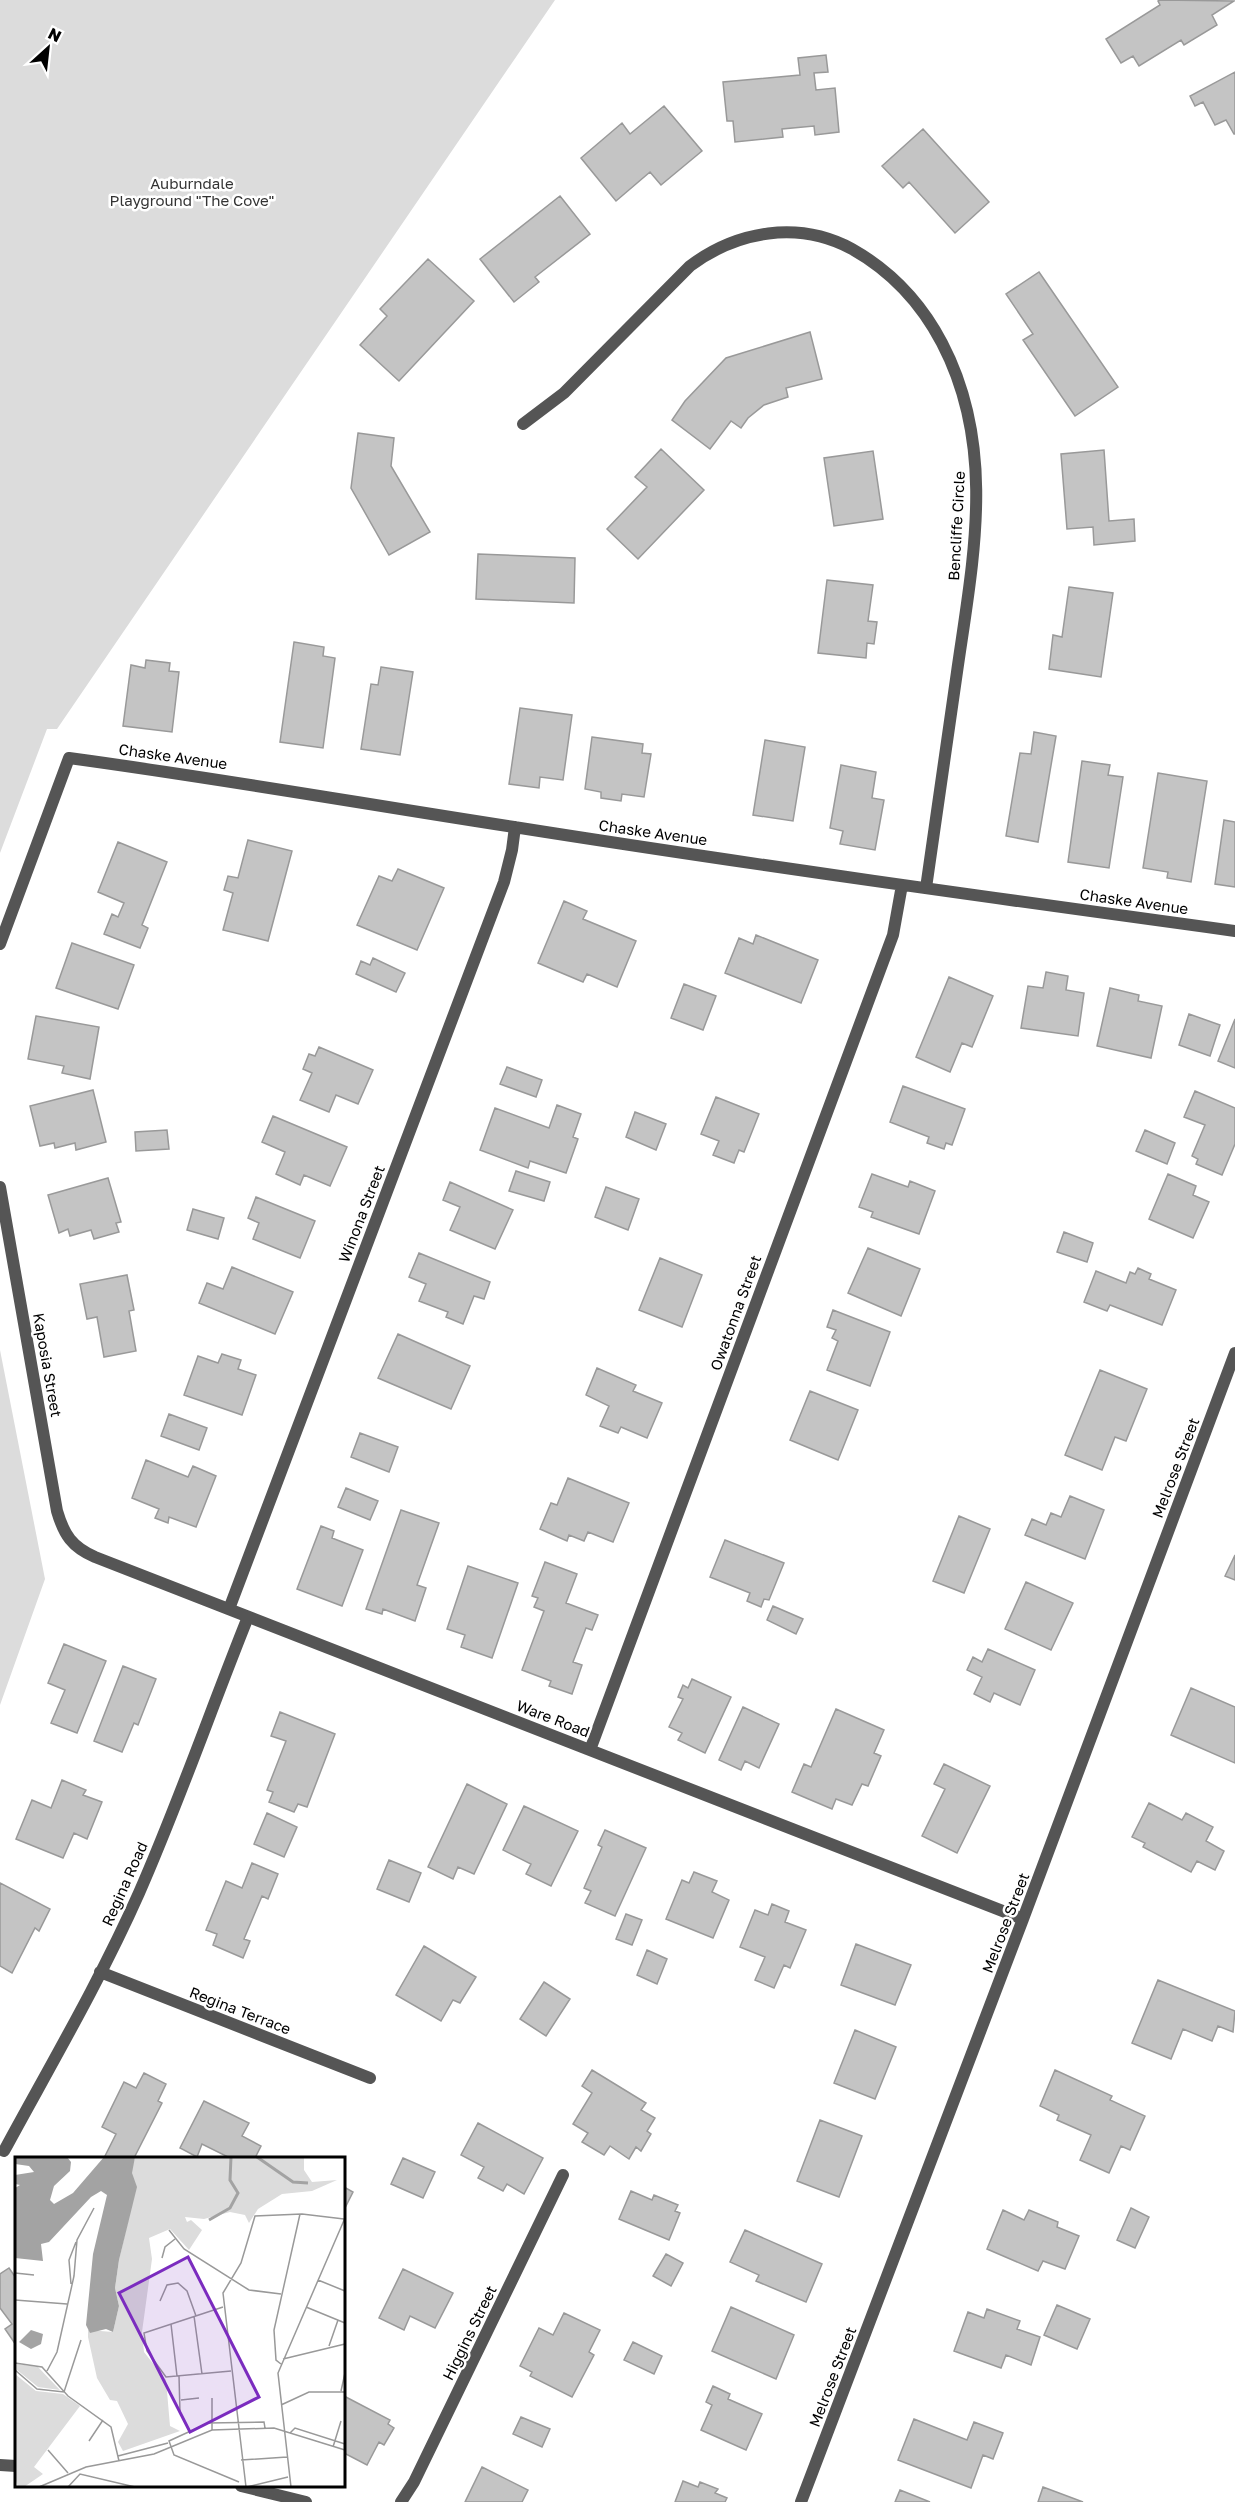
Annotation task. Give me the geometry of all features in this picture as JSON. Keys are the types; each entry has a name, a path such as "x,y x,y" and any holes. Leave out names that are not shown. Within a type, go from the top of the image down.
{"street":[{"name":"Bencliffe Circle","path":"523,424 564,393 690,266 715,249 740,239 759,234 781,233 801,233 822,237 842,244 881,268 911,297 936,332 957,375 971,423 977,474 971,570 926,888"},
{"name":"Chaske Avenue","path":"0,944 69,758 902,885 1235,931"},
{"name":"Winona Street","path":"229,1609 504,882 515,827"},
{"name":"Owatonna Street","path":"590,1750 893,935 902,885"},
{"name":"Kaposia Street","path":"0,1187 57,1511 66,1536 73,1545"},
{"name":"Melrose Street","path":"801,2502 1235,1353"},
{"name":"Ware Road","path":"73,1545 95,1557 1023,1919"},
{"name":"Regina Road","path":"4,2151 100,1972 139,1893 169,1823 248,1617"},
{"name":"Regina Terrace","path":"100,1972 370,2078"},
{"name":"Higgins Street","path":"401,2502 414,2482 563,2175"},
{"path":"0,2465 15,2466"},
{"path":"245,2487 306,2502"}],"green space":[{"name":"Auburndale Playground \"The Cove\"","path":"0,0 555,0 57,729 47,729 0,853"},
{"path":"0,1350 45,1579 0,1705"}],"building":[{"path":"1158,1 1234,1 1212,15 1217,25 1184,45 1181,40 1139,66 1133,56 1121,63 1106,39 1160,5"},
{"path":"826,55 828,72 814,73 816,90 835,88 839,132 815,135 814,126 782,129 783,137 735,142 733,121 727,121 723,82 800,75 798,58"},
{"path":"1235,72 1234,134 1226,120 1215,125 1203,102 1195,106 1190,96"},
{"path":"664,106 702,151 661,185 650,172 616,201 581,158 622,123 630,134"},
{"path":"923,129 989,202 955,233 909,182 903,188 882,166"},
{"path":"560,196 590,234 535,277 539,282 514,302 480,259"},
{"path":"428,259 474,301 399,381 360,345 387,316 380,309"},
{"path":"1039,272 1118,387 1075,416 1023,340 1033,334 1006,294"},
{"path":"810,332 822,379 786,388 788,397 764,405 748,418 741,428 731,421 710,449 672,420 685,401 726,358"},
{"path":"358,433 394,438 391,466 430,532 389,555 351,488"},
{"path":"661,449 704,490 638,559 607,529 647,487 635,477"},
{"path":"1104,450 1109,521 1134,519 1135,541 1094,545 1093,527 1067,529 1061,454"},
{"path":"873,451 883,519 834,526 824,458"},
{"path":"478,554 575,558 574,603 476,599"},
{"path":"827,580 873,585 868,621 877,622 874,644 867,643 866,658 818,653"},
{"path":"1069,587 1113,593 1101,677 1049,669 1053,635 1062,637"},
{"path":"294,642 324,647 323,656 335,658 323,748 280,742"},
{"path":"146,660 170,663 169,671 179,672 172,732 123,726 131,665 145,668"},
{"path":"381,667 413,672 400,755 361,749 371,684 378,685"},
{"path":"520,708 572,715 563,780 540,777 539,788 509,784"},
{"path":"1034,732 1056,736 1038,842 1006,836 1020,753 1031,754"},
{"path":"592,737 643,744 642,753 651,754 644,797 622,794 621,801 601,798 601,792 585,789"},
{"path":"765,740 805,747 793,821 753,815"},
{"path":"1082,761 1110,765 1108,775 1123,777 1109,868 1068,862"},
{"path":"841,765 876,772 872,798 884,800 875,850 840,844 843,831 830,828"},
{"path":"1158,773 1207,781 1191,882 1167,878 1168,872 1143,868"},
{"path":"1224,820 1235,822 1235,887 1215,884"},
{"path":"248,840 292,851 268,941 223,930 233,893 224,890 228,876 238,878"},
{"path":"118,842 167,862 142,925 148,928 140,948 104,934 112,914 118,917 124,903 98,892"},
{"path":"398,869 444,888 417,950 357,925 379,876 392,881"},
{"path":"564,901 587,911 583,919 636,941 617,987 587,974 583,982 538,963"},
{"path":"756,935 818,960 801,1003 725,973 739,938 753,944"},
{"path":"72,943 134,965 118,1009 56,988"},
{"path":"373,958 405,973 396,992 356,974 361,961 370,965"},
{"path":"1046,972 1068,976 1066,990 1084,993 1078,1036 1021,1028 1028,986 1043,988"},
{"path":"949,977 993,996 972,1047 962,1043 950,1072 916,1057"},
{"path":"684,984 716,996 703,1030 671,1018"},
{"path":"1110,988 1139,995 1138,1001 1162,1006 1151,1058 1097,1046"},
{"path":"1189,1014 1220,1025 1210,1056 1179,1045"},
{"path":"36,1016 99,1027 90,1079 62,1073 64,1066 28,1059"},
{"path":"1235,1019 1235,1068 1218,1061"},
{"path":"319,1047 373,1070 358,1104 336,1095 329,1112 300,1100 312,1073 303,1069 309,1054 315,1056"},
{"path":"507,1067 542,1080 536,1097 500,1084"},
{"path":"903,1086 965,1109 952,1145 946,1143 944,1149 927,1143 929,1137 890,1122"},
{"path":"93,1090 106,1142 76,1150 75,1143 55,1148 54,1143 40,1146 30,1106"},
{"path":"1195,1091 1235,1108 1235,1144 1222,1175 1196,1164 1198,1159 1192,1156 1205,1125 1184,1117"},
{"path":"716,1097 759,1114 744,1152 739,1150 734,1163 713,1155 719,1141 701,1134"},
{"path":"557,1105 581,1114 573,1137 578,1139 566,1173 530,1161 528,1168 480,1150 495,1108 549,1128"},
{"path":"635,1112 666,1124 656,1150 626,1137"},
{"path":"273,1116 347,1147 330,1186 304,1175 300,1185 276,1174 285,1152 262,1142"},
{"path":"167,1130 169,1149 136,1151 135,1132"},
{"path":"1145,1130 1175,1143 1167,1164 1136,1151"},
{"path":"516,1171 550,1182 544,1201 509,1191"},
{"path":"872,1174 908,1187 910,1181 935,1191 919,1234 871,1217 873,1212 859,1207"},
{"path":"1168,1174 1196,1186 1193,1195 1209,1202 1193,1238 1149,1219"},
{"path":"108,1178 121,1222 116,1223 119,1232 94,1239 91,1230 70,1236 68,1229 59,1233 48,1195"},
{"path":"450,1182 513,1210 495,1249 450,1230 460,1207 443,1200"},
{"path":"606,1187 639,1199 628,1230 595,1217"},
{"path":"256,1197 315,1221 300,1258 253,1239 259,1223 248,1218"},
{"path":"193,1209 224,1218 218,1239 187,1230"},
{"path":"1064,1232 1093,1243 1087,1262 1057,1252"},
{"path":"868,1248 920,1269 901,1316 848,1293"},
{"path":"419,1253 490,1282 484,1299 474,1296 463,1324 446,1317 448,1312 419,1301 426,1284 409,1277"},
{"path":"660,1258 702,1275 682,1327 639,1310"},
{"path":"232,1267 293,1292 275,1334 199,1303 207,1283 223,1289"},
{"path":"1138,1268 1151,1274 1149,1279 1176,1290 1162,1325 1110,1305 1107,1311 1084,1302 1096,1271 1126,1283 1130,1272 1135,1274"},
{"path":"127,1275 134,1310 129,1311 136,1351 104,1357 97,1317 87,1319 80,1284"},
{"path":"833,1310 890,1332 870,1386 827,1370 838,1341 832,1338 836,1330 827,1327"},
{"path":"398,1334 470,1366 451,1409 378,1378"},
{"path":"222,1354 241,1360 238,1369 256,1375 242,1415 184,1395 198,1356 218,1363"},
{"path":"597,1368 636,1385 633,1391 662,1403 647,1438 621,1427 618,1433 600,1426 609,1406 586,1395"},
{"path":"1100,1370 1147,1389 1126,1441 1115,1437 1102,1470 1065,1455"},
{"path":"810,1391 858,1410 838,1460 790,1440"},
{"path":"169,1414 207,1428 199,1450 161,1436"},
{"path":"360,1433 398,1447 389,1472 351,1457"},
{"path":"146,1460 188,1477 193,1466 216,1476 196,1527 169,1517 168,1523 155,1518 159,1509 132,1498"},
{"path":"568,1478 629,1503 613,1542 588,1532 584,1541 569,1535 567,1541 540,1529 551,1503 557,1505"},
{"path":"346,1488 378,1501 370,1520 338,1507"},
{"path":"1070,1496 1104,1510 1085,1559 1025,1535 1032,1519 1046,1525 1051,1513 1061,1517"},
{"path":"401,1510 439,1523 417,1585 426,1588 415,1621 383,1609 382,1614 366,1609"},
{"path":"959,1516 990,1529 964,1593 933,1581"},
{"path":"321,1526 334,1531 332,1538 363,1550 342,1606 297,1589"},
{"path":"725,1540 784,1563 769,1600 764,1599 761,1607 747,1601 750,1593 710,1577"},
{"path":"1235,1555 1235,1580 1225,1576"},
{"path":"545,1562 577,1574 566,1603 598,1615 592,1630 586,1628 573,1662 582,1665 572,1694 549,1686 551,1681 522,1670 544,1611 534,1607 538,1598 532,1596"},
{"path":"468,1566 518,1583 492,1658 461,1647 465,1635 447,1629"},
{"path":"1026,1582 1073,1603 1051,1650 1005,1629"},
{"path":"773,1606 803,1619 796,1634 767,1620"},
{"path":"64,1644 106,1661 77,1733 51,1723 65,1690 48,1683"},
{"path":"988,1649 1035,1670 1020,1705 994,1693 990,1702 974,1694 982,1677 967,1670 973,1657 982,1662"},
{"path":"123,1666 156,1679 138,1725 134,1723 122,1752 94,1741"},
{"path":"692,1679 731,1697 705,1753 678,1740 682,1733 669,1727 683,1699 678,1697 683,1685 688,1688"},
{"path":"1191,1688 1235,1707 1235,1763 1171,1735"},
{"path":"743,1707 779,1724 759,1768 745,1761 741,1770 719,1760"},
{"path":"836,1709 884,1730 874,1753 881,1756 868,1786 862,1784 852,1805 836,1799 832,1809 792,1792 804,1764 811,1767"},
{"path":"280,1712 335,1734 307,1807 298,1804 294,1812 269,1802 273,1792 267,1790 286,1741 271,1736"},
{"path":"944,1764 990,1786 957,1853 922,1836 945,1789 934,1784"},
{"path":"62,1780 86,1790 83,1795 102,1802 87,1839 74,1833 63,1858 16,1839 32,1800 51,1808"},
{"path":"467,1784 507,1804 474,1874 458,1867 453,1879 428,1867"},
{"path":"1149,1803 1182,1820 1186,1813 1213,1827 1206,1841 1224,1851 1215,1870 1197,1861 1191,1872 1143,1847 1145,1843 1132,1837"},
{"path":"524,1806 578,1831 551,1886 526,1874 531,1864 503,1850"},
{"path":"267,1813 297,1827 284,1857 254,1844"},
{"path":"605,1830 646,1848 615,1916 585,1903 591,1891 584,1888 602,1847 598,1845"},
{"path":"389,1860 421,1873 409,1902 377,1889"},
{"path":"252,1863 278,1874 268,1899 262,1896 244,1939 250,1941 243,1958 213,1945 217,1934 206,1930 226,1881 242,1888"},
{"path":"694,1872 717,1881 712,1892 729,1900 713,1938 666,1919 682,1880 689,1883"},
{"path":"0,1883 50,1909 39,1931 35,1928 12,1973 0,1966"},
{"path":"772,1904 789,1911 785,1922 806,1930 790,1968 784,1965 774,1988 755,1980 765,1957 740,1947 755,1910 768,1915"},
{"path":"626,1914 642,1920 632,1945 616,1939"},
{"path":"856,1944 911,1965 895,2005 841,1985"},
{"path":"424,1946 476,1977 460,2003 453,2000 441,2021 396,1995"},
{"path":"647,1950 667,1959 657,1984 637,1975"},
{"path":"1158,1980 1235,2011 1233,2032 1218,2026 1212,2041 1183,2029 1171,2059 1132,2043"},
{"path":"544,1982 570,1999 546,2036 520,2019"},
{"path":"855,2030 896,2047 875,2099 834,2083"},
{"path":"592,2070 646,2103 641,2110 655,2118 647,2131 651,2134 641,2151 636,2147 629,2159 610,2146 604,2155 582,2142 588,2133 573,2124 592,2093 582,2086"},
{"path":"1055,2070 1112,2096 1110,2100 1145,2116 1130,2150 1121,2146 1109,2173 1080,2160 1091,2135 1057,2120 1059,2115 1040,2106"},
{"path":"144,2073 166,2084 158,2101 162,2103 135,2157 104,2157 116,2134 102,2127 124,2082 136,2088"},
{"path":"204,2101 249,2123 242,2136 261,2146 256,2157 228,2157 202,2144 197,2157 180,2148"},
{"path":"820,2120 862,2136 839,2197 797,2181"},
{"path":"478,2123 543,2158 524,2194 507,2184 503,2191 478,2178 484,2167 461,2155"},
{"path":"403,2158 435,2172 423,2198 391,2184"},
{"path":"345,2188 353,2192 345,2208"},
{"path":"631,2191 652,2200 654,2195 678,2205 675,2211 680,2213 669,2240 619,2219"},
{"path":"1131,2208 1149,2217 1135,2248 1117,2240"},
{"path":"1003,2210 1024,2220 1029,2210 1058,2222 1057,2227 1079,2236 1065,2269 1043,2261 1038,2271 987,2249"},
{"path":"745,2230 822,2264 806,2302 756,2281 759,2275 730,2262"},
{"path":"666,2254 683,2263 671,2286 653,2276"},
{"path":"9,2268 15,2277 15,2344 5,2329 12,2324 0,2308 0,2274"},
{"path":"403,2269 453,2293 435,2328 410,2316 404,2330 379,2318"},
{"path":"1057,2305 1090,2319 1077,2349 1044,2335"},
{"path":"731,2307 794,2335 776,2379 712,2351"},
{"path":"987,2309 1020,2321 1017,2329 1040,2337 1031,2365 1006,2355 1001,2368 954,2351 968,2312 984,2318"},
{"path":"564,2313 600,2330 589,2352 594,2355 572,2397 530,2376 532,2372 520,2366 539,2328 553,2335"},
{"path":"633,2342 662,2356 654,2374 624,2360"},
{"path":"713,2386 730,2394 728,2399 762,2414 746,2450 701,2430 712,2405 706,2402"},
{"path":"345,2397 390,2420 388,2424 394,2428 384,2445 379,2442 367,2465 345,2454"},
{"path":"521,2417 550,2429 542,2447 513,2434"},
{"path":"914,2419 967,2440 974,2422 1003,2433 993,2459 983,2455 971,2488 898,2460"},
{"path":"482,2467 528,2490 522,2502 465,2502"},
{"path":"683,2481 698,2487 700,2482 718,2489 715,2493 727,2498 725,2502 675,2502"},
{"path":"1043,2487 1083,2502 1038,2502"},
{"path":"900,2490 930,2502 895,2502"}]}
